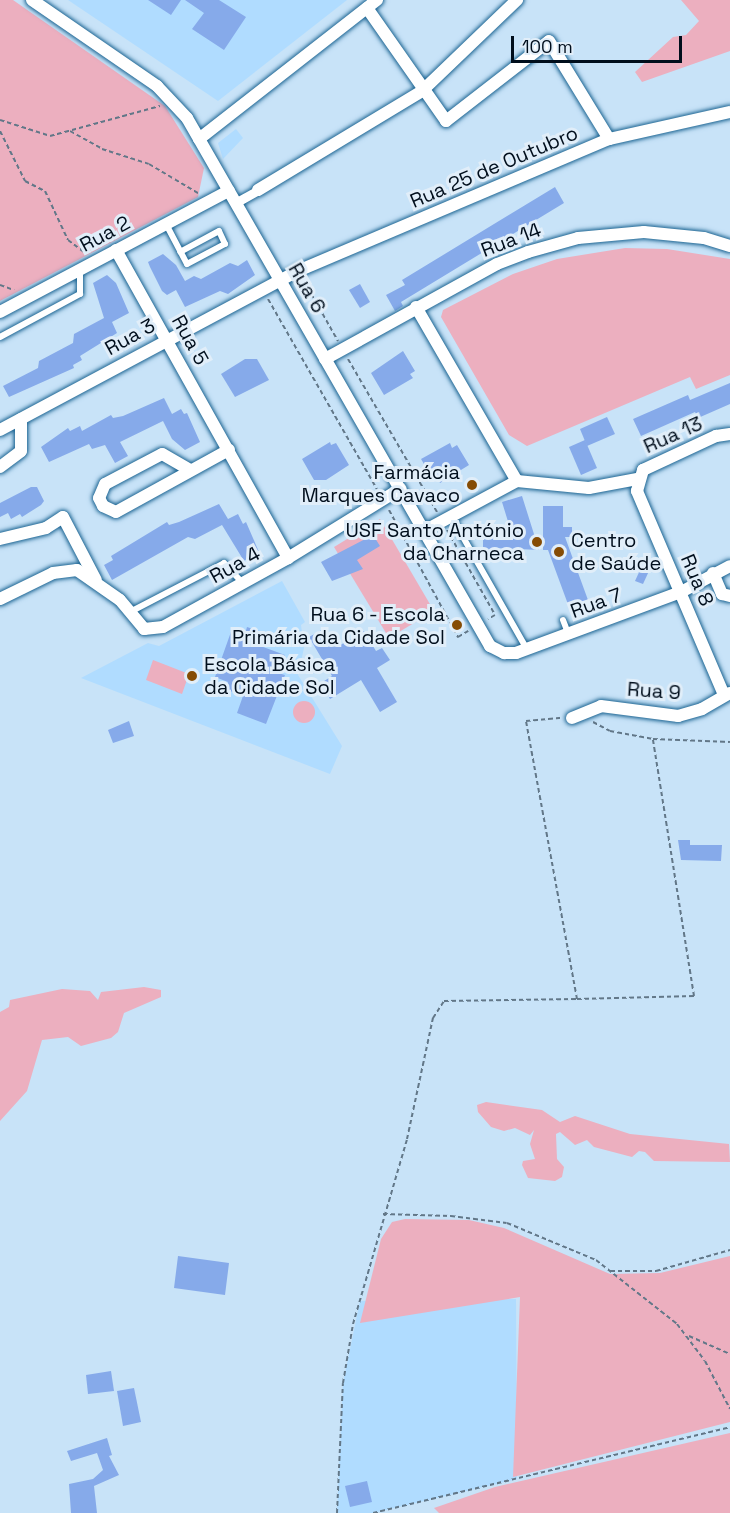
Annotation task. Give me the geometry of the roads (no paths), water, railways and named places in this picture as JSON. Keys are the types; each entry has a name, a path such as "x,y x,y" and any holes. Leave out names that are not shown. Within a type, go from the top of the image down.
{"street":[{"name":"Rua 6","path":"32,0 170,98 199,139 490,646"},
{"path":"235,203 422,91 517,0"},
{"path":"199,139 371,3 422,91 446,120 549,41 609,139"},
{"name":"Rua 25 de Outubro","path":"280,280 609,139 730,112"},
{"name":"Rua 2","path":"0,312 229,191"},
{"name":"Rua 14","path":"325,359 497,264 578,238 644,232 704,238 730,246"},
{"name":"Rua 5","path":"116,250 288,558"},
{"name":"Rua 3","path":"0,430 280,280"},
{"path":"416,308 517,481"},
{"path":"0,467 21,451 21,419"},
{"name":"Rua 13","path":"637,479 643,470 716,436 730,434"},
{"path":"190,470 162,454 105,484 99,498 103,506 116,512 229,450"},
{"path":"424,531 517,481 589,488 637,479"},
{"name":"Rua 8","path":"637,479 637,491 727,694"},
{"name":"Rua 4","path":"97,581 130,612 144,629 152,630 288,558 400,489"},
{"path":"0,539 46,528 63,517 97,581"},
{"name":"Rua 7","path":"490,646 504,653 527,649 681,592 730,566"},
{"path":"0,600 53,573 77,570 97,581"},
{"path":"713,573 722,594 730,596"},
{"name":"Rua 9","path":"572,718 601,706 678,716 702,709 727,694"}],"lane":[{"path":"166,224 180,252 187,264 225,244 219,231 180,252"},
{"path":"0,337 80,294 80,269"},
{"path":"444,519 527,649"},
{"path":"130,612 225,563 243,583"},
{"path":"563,620 568,634"}],"place":[{"name":"Farmácia Marques Cavaco","path":"472,485"},
{"name":"USF Santo António da Charneca","path":"537,542"},
{"name":"Centro de Saúde","path":"559,552"},
{"name":"Rua 6 - Escola Primária da Cidade Sol","path":"457,625"},
{"name":"Escola Básica da Cidade Sol","path":"192,676"}]}
